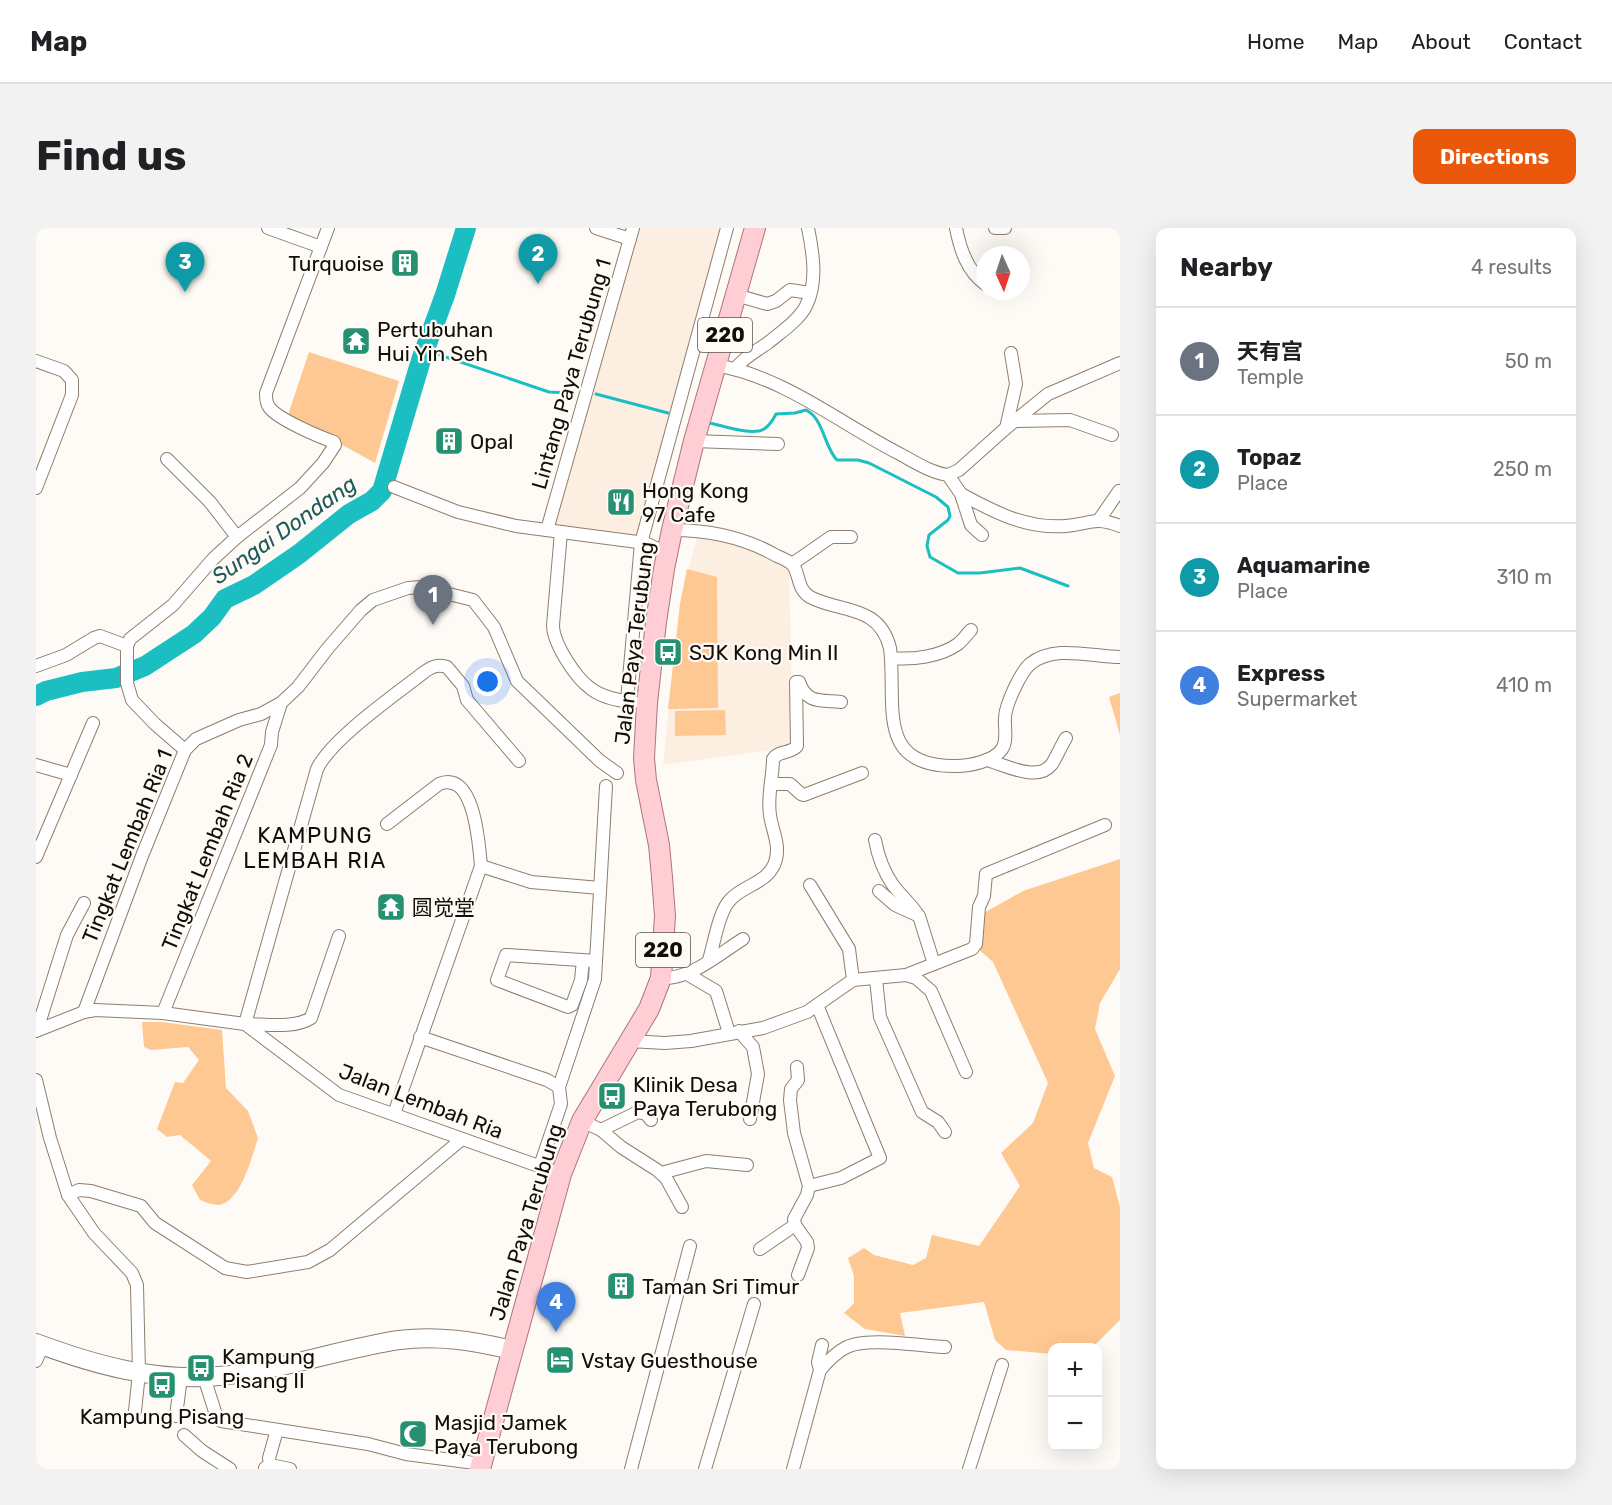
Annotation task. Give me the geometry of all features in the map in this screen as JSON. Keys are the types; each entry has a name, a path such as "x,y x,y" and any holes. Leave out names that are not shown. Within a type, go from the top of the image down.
{"main road":[{"name":"Jalan Paya Terubung","path":"481,1466 561,1174 582,1121 649,1009 661,978 665,916 658,845 644,758 647,703 669,542 694,441 755,228"},
{"path":"38,1350 139,1373 204,1377 245,1373 400,1340 459,1339 512,1350"}],"street":[{"path":"268,228 321,247"},
{"path":"185,750 132,700 127,683 127,646 130,639 173,605 213,559 237,537 300,488 323,463 335,445 334,442 275,413 268,407 266,393 328,228"},
{"path":"596,228 632,233"},
{"path":"627,701 643,543 727,228"},
{"path":"736,368 806,307 810,293 813,259 808,228"},
{"path":"956,228 960,250 976,274"},
{"path":"995,228 1005,228"},
{"name":"Lintang Paya Terubung 1","path":"547,530 632,233"},
{"path":"736,295 767,304 790,290 810,293"},
{"path":"1011,352 1016,384 1011,425"},
{"path":"36,361 64,371 72,380 72,395 36,488"},
{"path":"948,475 958,470 1048,394 1120,363"},
{"path":"716,365 736,368 794,391 871,439 948,475 961,494 969,521 982,535"},
{"path":"1011,425 1070,420 1112,435"},
{"path":"694,441 778,444"},
{"path":"167,459 210,502 237,537"},
{"path":"394,487 458,512 516,526 643,543 669,542 702,530 754,543 792,564 805,593 811,597 856,610 878,625 888,640 891,658 892,708 897,735 900,745 918,761 961,766 987,760 1001,751 1005,745 1006,712 1021,674 1030,664 1060,654 1120,657"},
{"path":"1099,520 1119,491"},
{"path":"961,494 999,515 1022,523 1065,526 1099,520 1120,526"},
{"path":"561,532 553,625 554,638 583,682 591,689 600,694 627,701 647,703"},
{"path":"792,564 831,537 851,537"},
{"name":"Tingkat Lembah Ria 1","path":"84,1012 146,845 185,750 196,739 239,720 261,714 281,703 298,687 361,610 373,600 408,588 421,587 473,600 494,627 517,681 600,761 617,773"},
{"path":"891,658 914,659 945,650 960,642 971,630"},
{"path":"36,666 66,655 100,636 127,646"},
{"path":"339,936 311,1018 305,1022 293,1024 245,1024 317,769 322,759 341,740 423,673 436,666 443,666 447,667 463,686 467,700 519,761"},
{"path":"709,960 729,900 739,892 758,883 775,862 777,840 770,818 769,803 775,756 797,746 796,682 799,682 805,695 812,699 841,702"},
{"name":"Tingkat Lembah Ria 2","path":"163,1013 271,745 272,732 281,703"},
{"path":"36,857 93,723"},
{"path":"987,760 1024,771 1039,772 1051,764 1066,738"},
{"path":"36,765 71,775"},
{"path":"772,784 790,784 804,795 862,773"},
{"path":"387,824 439,784 454,782 466,796 472,808 481,866 393,1114"},
{"path":"540,1166 561,1104 560,1087 594,984 606,786"},
{"path":"629,1041 665,1043 691,1041 784,1022 807,1012 852,980 906,975 972,949 976,944 979,907 984,896 985,878 989,872 1105,825"},
{"path":"875,840 883,869 919,916 934,964"},
{"path":"481,866 531,882 600,888"},
{"path":"810,885 849,949 852,980"},
{"path":"879,891 895,905 919,916"},
{"path":"37,1030 67,935 84,903"},
{"path":"661,978 670,979 687,974 743,939"},
{"path":"583,960 581,980 572,1005 568,1007 497,980 506,955 583,960 596,961"},
{"path":"687,974 716,991 734,1032 753,1047 758,1074 750,1119"},
{"path":"906,975 916,978 931,991 966,1071"},
{"path":"876,979 880,1017 922,1113 938,1122 945,1132"},
{"path":"809,1185 841,1178 880,1158 817,1005"},
{"name":"Jalan Lembah Ria","path":"37,1030 84,1012 114,1010 163,1013 245,1024 339,1095 561,1174"},
{"path":"420,1037 547,1080 560,1087"},
{"path":"797,1067 798,1080 791,1089 790,1100 794,1133 809,1185 803,1203 795,1214 795,1226 807,1242 808,1248 798,1275"},
{"path":"36,1080 50,1138 68,1195 94,1233 132,1273 137,1285 139,1373 135,1411"},
{"path":"602,1130 638,1112 646,1114 651,1120"},
{"path":"582,1121 602,1130 621,1147 661,1173 670,1183 682,1207"},
{"path":"68,1195 79,1190 91,1191 141,1206 155,1223 225,1268 247,1272 308,1262 330,1250 462,1138"},
{"path":"661,1173 706,1161 747,1165"},
{"path":"759,1249 795,1226"},
{"path":"632,1469 690,1246"},
{"path":"705,1469 754,1304"},
{"path":"820,1370 847,1346 881,1341 945,1347"},
{"path":"793,1469 820,1370 818,1362 822,1346"},
{"path":"969,1469 1002,1365"},
{"path":"176,1416 181,1377"},
{"path":"204,1377 217,1418 221,1421 368,1444 405,1454 481,1466"},
{"path":"277,1430 267,1467 290,1469"},
{"path":"184,1435 202,1451 230,1469"}],"shaded area":[{"path":"633,228 727,228 641,543 547,530"},
{"path":"309,352 399,381 375,463 288,415"},
{"path":"697,536 756,547 789,567 793,747 663,765 680,604"},
{"path":"687,569 717,577 718,708 668,709 680,604"},
{"path":"1120,693 1120,735 1109,697"},
{"path":"725,710 726,735 675,736 675,711"},
{"path":"1120,859 1120,969 1100,1003 1095,1029 1115,1076 1088,1143 1094,1168 1112,1177 1120,1207 1120,1320 1097,1343 1048,1343 1048,1354 1006,1350 995,1340 984,1302 900,1313 905,1336 865,1329 844,1313 854,1303 854,1276 848,1258 864,1248 874,1255 913,1265 926,1258 932,1235 979,1246 1020,1186 1001,1153 1033,1123 1048,1083 993,962 978,949 982,914 1023,891"},
{"path":"142,1022 162,1022 222,1030 226,1088 248,1111 258,1138 249,1167 239,1188 226,1202 216,1205 200,1200 192,1185 211,1161 180,1135 167,1137 157,1129 175,1082 183,1083 199,1060 188,1047 151,1050 144,1047"}],"waterway":[{"name":"Sungai Dondang","path":"36,696 46,691 82,682 116,678 145,666 194,634 212,617 225,599 254,585 299,554 349,514 372,501 382,491 421,360 466,228"},
{"path":"425,350 549,392 570,393"},
{"path":"596,394 668,413"},
{"path":"710,423 738,430 759,431 768,426 776,414 806,410 817,420 837,460 858,460 869,463 936,497 948,507 950,516 948,520 929,535 927,546 930,557 958,573 1020,568 1068,586"}],"place":[{"name":"Turquoise","path":"405,263"},
{"name":"Topaz","path":"538,284"},
{"name":"Aquamarine","path":"185,292"},
{"name":"Pertubuhan Hui Yin Seh","path":"356,341"},
{"name":"Opal","path":"449,441"},
{"name":"Hong Kong 97 Cafe","path":"621,502"},
{"name":"天有宫","path":"433,625"},
{"name":"SJK Kong Min II","path":"668,652"},
{"name":"圆觉堂","path":"391,907"},
{"name":"Klinik Desa Paya Terubong","path":"612,1096"},
{"name":"Taman Sri Timur","path":"621,1286"},
{"name":"Express","path":"556,1332"},
{"name":"Vstay Guesthouse","path":"560,1360"},
{"name":"Kampung Pisang II","path":"201,1368"},
{"name":"Kampung Pisang","path":"162,1385"},
{"name":"Masjid Jamek Paya Terubong","path":"413,1434"}],"district":[{"name":"KAMPUNG LEMBAH RIA","path":"315,848"}]}
